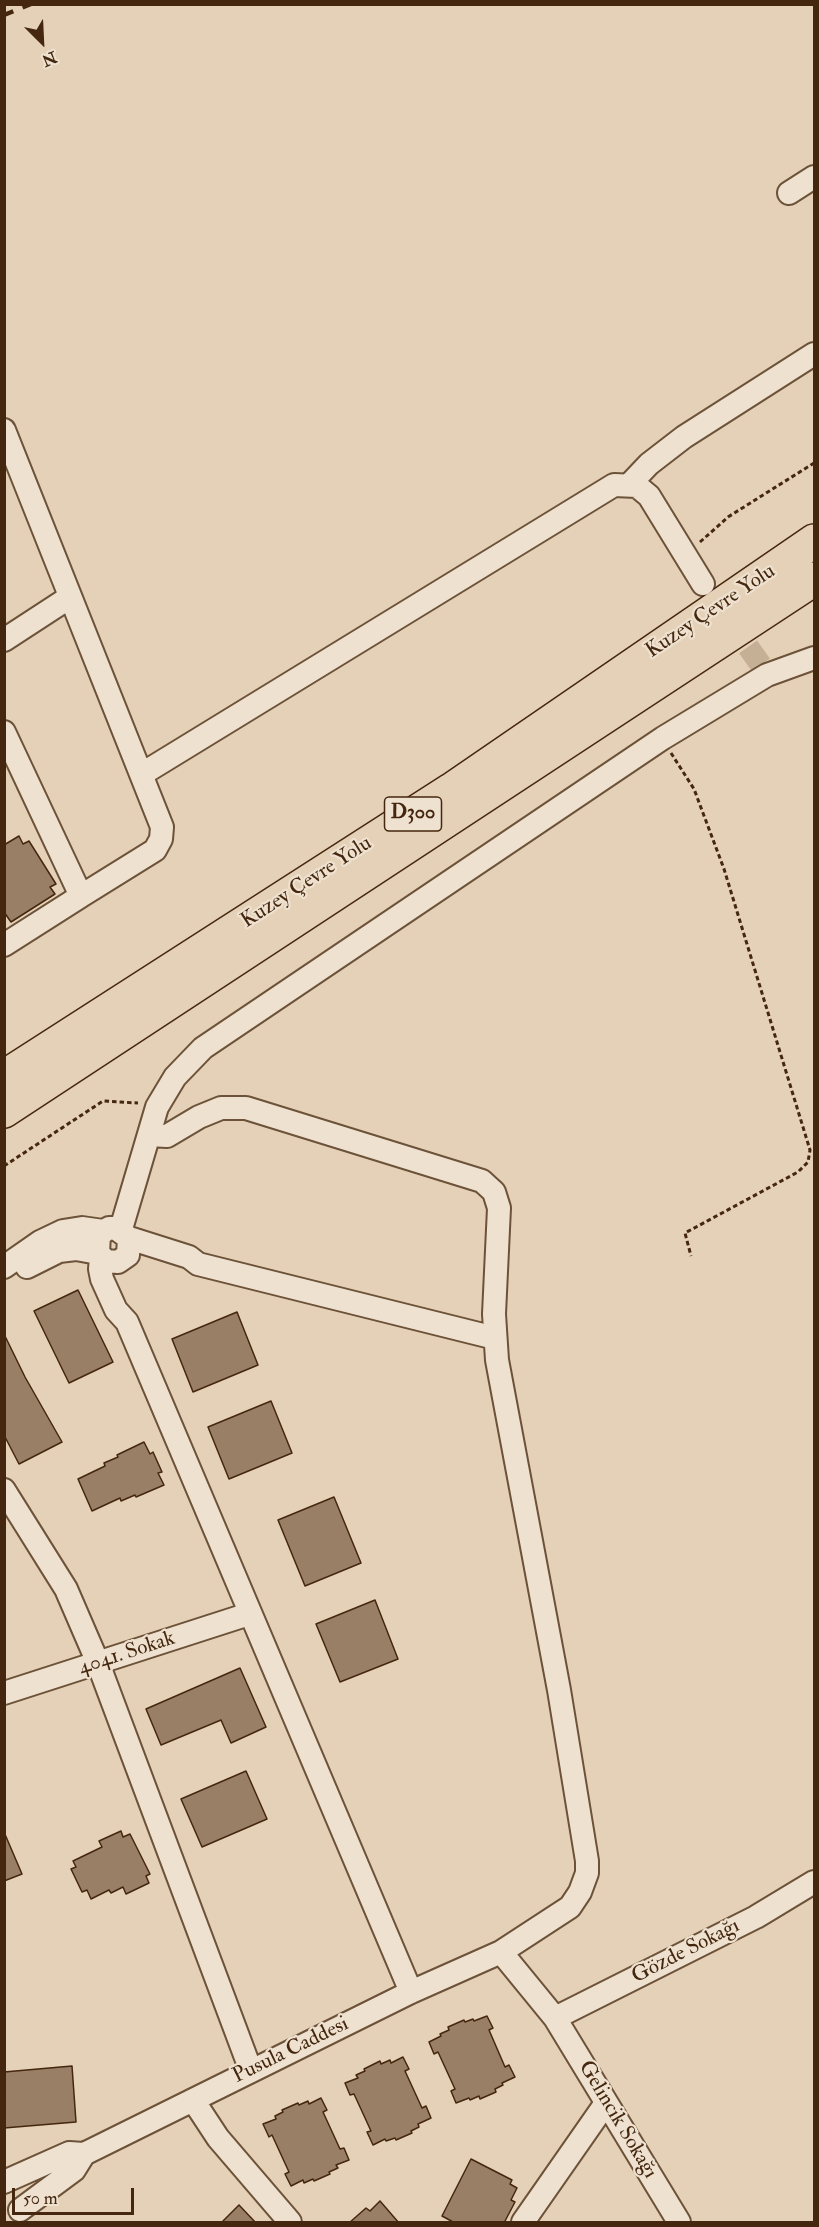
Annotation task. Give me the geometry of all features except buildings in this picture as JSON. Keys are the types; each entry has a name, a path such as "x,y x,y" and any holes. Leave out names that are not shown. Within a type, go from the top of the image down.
{"highway":[{"name":"Kuzey Çevre Yolu","path":"4,1077 451,790 814,541"},
{"name":"Kuzey Çevre Yolu","path":"4,1111 814,579"}],"street":[{"path":"789,193 814,177"},
{"path":"142,774 607,488 630,484 649,464 684,437 814,354"},
{"path":"4,430 162,827 159,844 150,854 4,945"},
{"path":"630,484 649,496 703,584"},
{"path":"4,640 70,597"},
{"path":"411,1992 127,1322 116,1310 100,1269 113,1247 157,1107 179,1071 203,1048 764,670 814,658"},
{"path":"4,732 81,896"},
{"name":"Pusula Caddesi","path":"4,2184 69,2153 84,2154 411,1992 501,1952 570,1907 584,1884 587,1861 495,1338 499,1208 494,1192 482,1180 246,1108 221,1108 204,1114 167,1136 149,1135"},
{"path":"4,1267 40,1242 63,1232 82,1228 113,1247 187,1267 198,1264 495,1338"},
{"path":"4,1280 59,1251 113,1247"},
{"path":"4,1490 66,1589 98,1663 251,2071"},
{"name":"4041. Sokak","path":"4,1693 249,1614"},
{"name":"Gözde Sokağı","path":"555,2018 756,1917 814,1882"},
{"name":"Gelincik Sokağı","path":"501,1952 555,2018 679,2223"},
{"path":"193,2100 218,2138 290,2223"},
{"path":"523,2223 606,2103"},
{"name":"Pusula Caddesi","path":"19,2216 74,2170 84,2154"},
{"path":"4,2184 15,2194 19,2216"}],"path":[{"path":"688,558 717,526 814,463"},
{"path":"663,738 694,789 724,869 810,1149 808,1162 798,1172 685,1233 691,1256"},
{"path":"4,1166 103,1101 123,1100 157,1107"}],"tunnel":[{"path":"729,620 761,665"}],"railway":[{"path":"4,15 31,4"}]}
